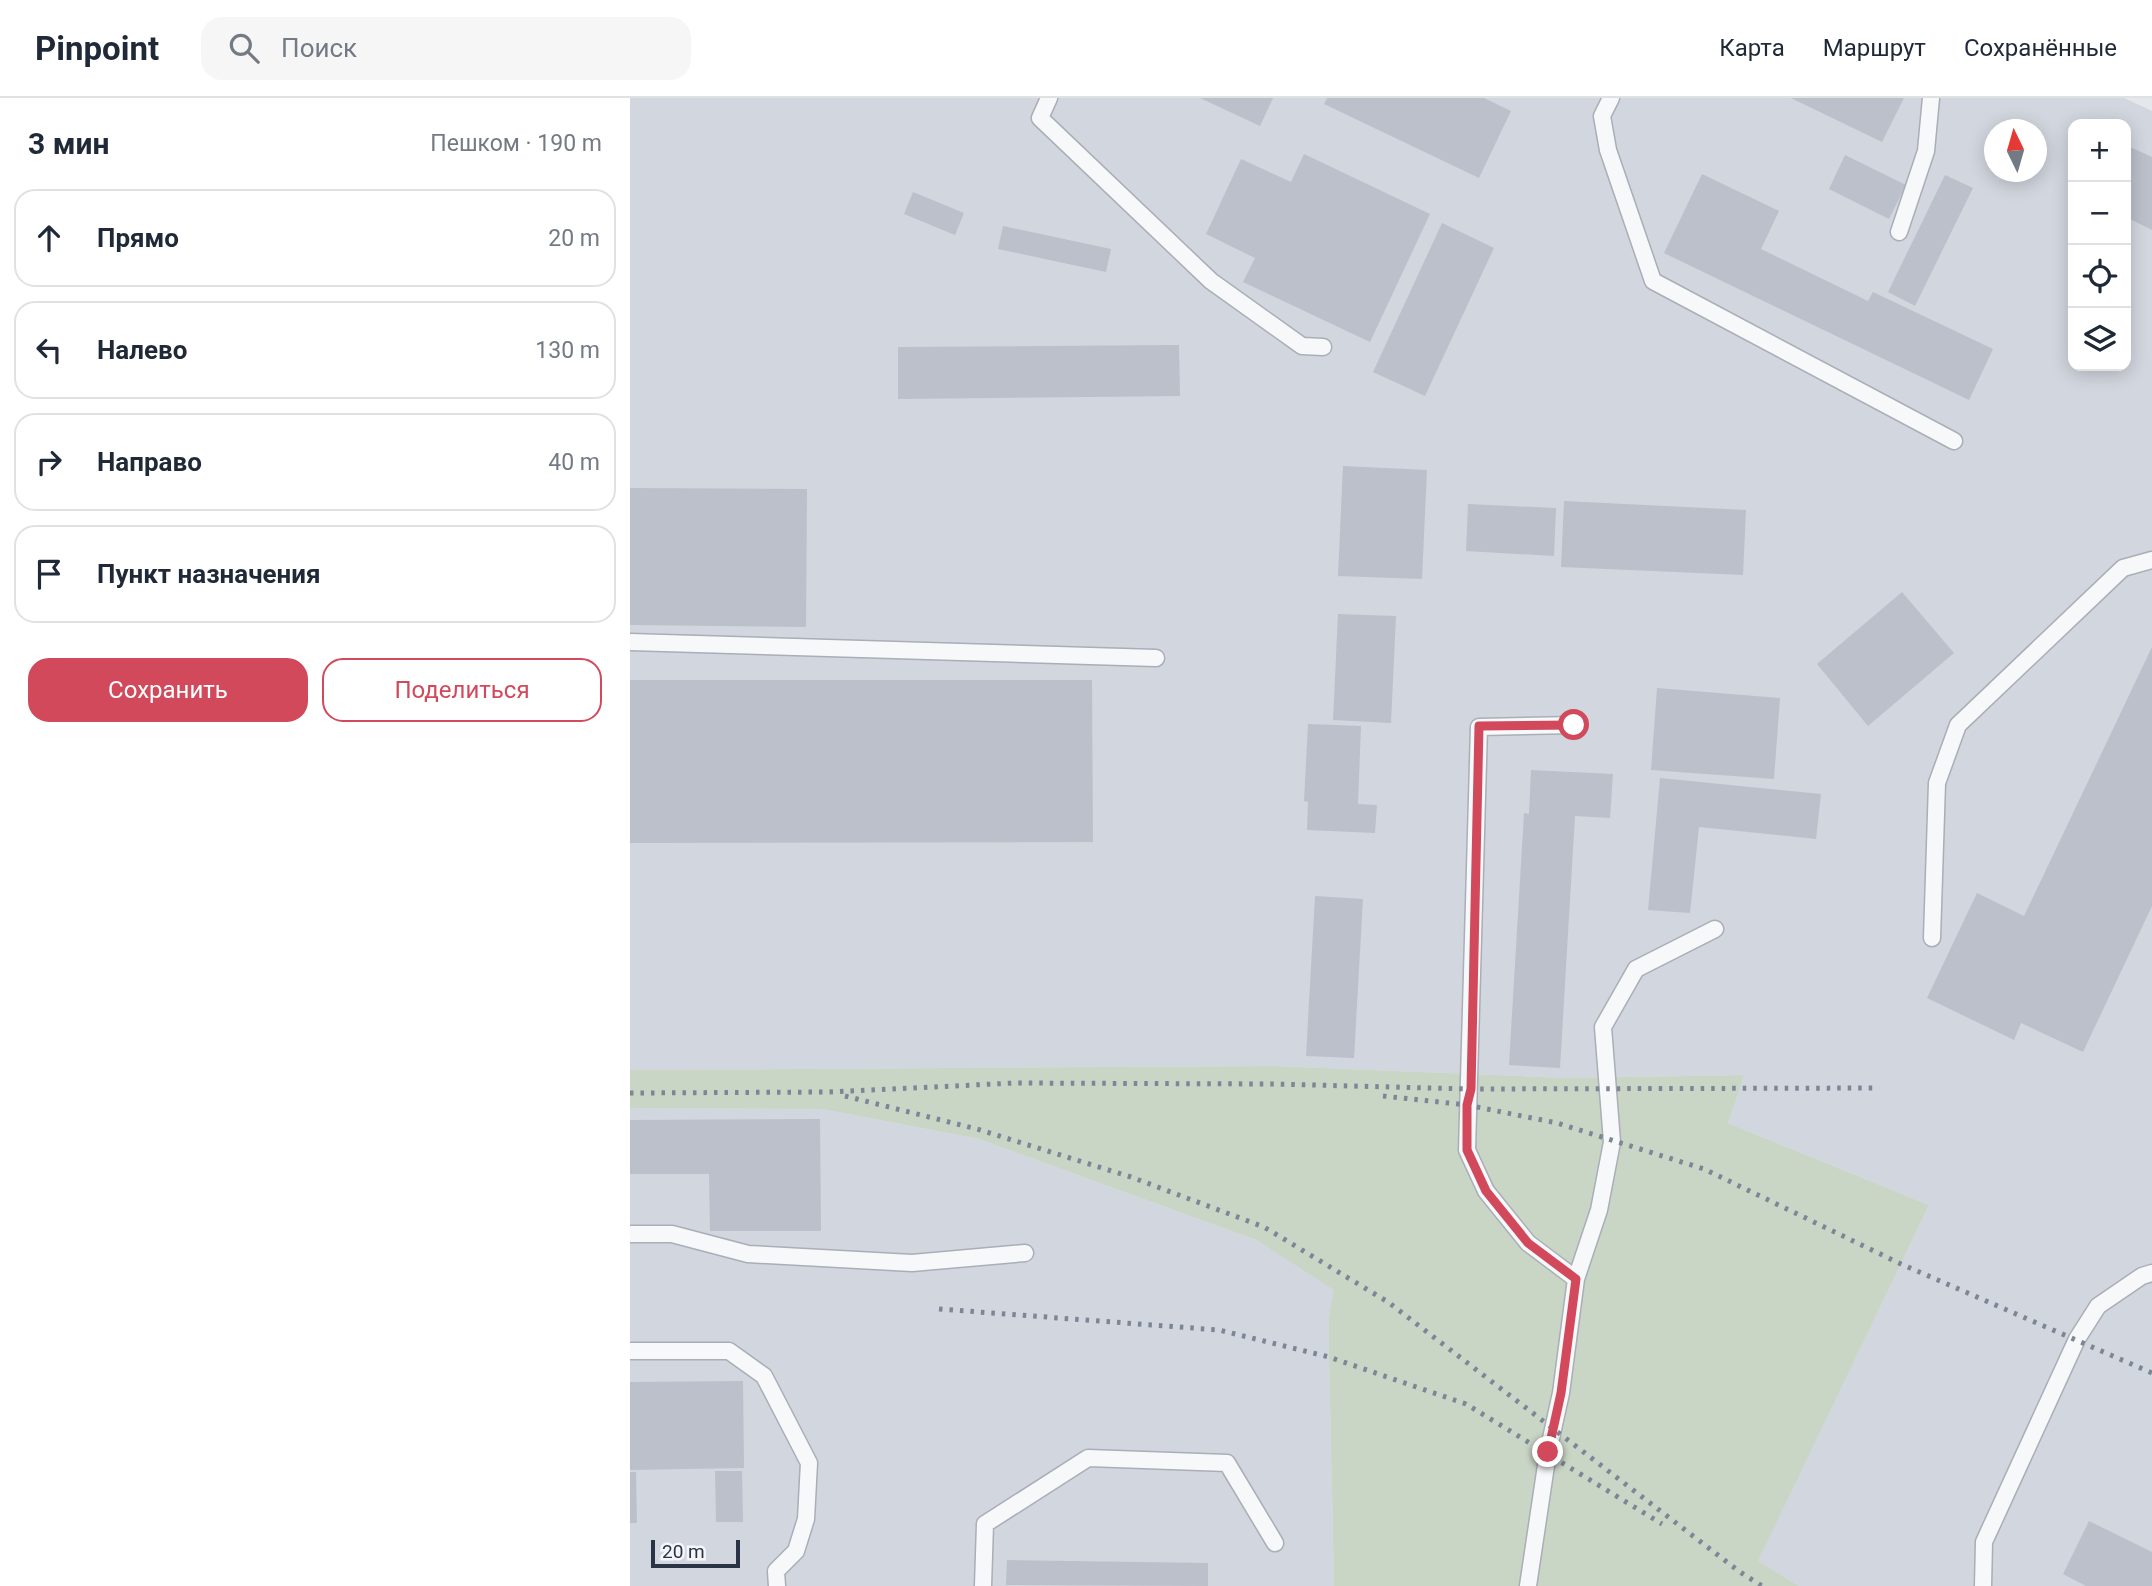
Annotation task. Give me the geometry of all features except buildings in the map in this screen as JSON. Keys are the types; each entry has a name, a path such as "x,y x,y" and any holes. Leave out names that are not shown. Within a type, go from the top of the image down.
{"lane":[{"path":"1049,98 1040,118 1211,281 1302,346 1323,347"},
{"path":"1611,98 1602,116 1608,150 1653,281 1954,441"},
{"path":"1899,232 1926,151 1931,98"},
{"path":"1932,938 1937,783 1958,725 2123,568 2152,560"},
{"path":"630,642 1156,658"},
{"path":"1574,725 1479,726 1471,1089 1467,1105 1467,1150 1486,1191 1528,1243 1576,1279"},
{"path":"1528,1586 1548,1452 1561,1393 1576,1279 1599,1210 1612,1142 1603,1027 1636,969 1715,929"},
{"path":"630,1234 672,1234 748,1254 912,1263 1025,1253"},
{"path":"1983,1586 1984,1542 2077,1339 2098,1306 2142,1276 2152,1273"},
{"path":"630,1351 729,1351 765,1376 809,1463 806,1519 796,1551 776,1571 777,1586"},
{"path":"983,1586 985,1524 1088,1458 1227,1462 1275,1543"}],"shaded area":[{"path":"630,98 2124,98 2152,111 2152,1586 1799,1586 1757,1561 1929,1205 1728,1123 1743,1075 1568,1078 1275,1066 630,1070"},
{"path":"630,1108 822,1109 979,1139 1256,1240 1335,1290 1329,1315 1334,1586 630,1586"}],"green space":[{"path":"1275,1066 1568,1078 1744,1075 1728,1123 1929,1205 1758,1561 1799,1586 1334,1586 1329,1315 1334,1290 1256,1240 979,1139 822,1109 630,1108 630,1070"}],"railway":[{"path":"630,1093 829,1092 1015,1083 1272,1084 1471,1089 1879,1088"},
{"path":"845,1096 977,1129 1131,1177 1264,1227 1388,1302 1740,1572 1762,1586"},
{"path":"1383,1096 1467,1105 1557,1123 1704,1169 1901,1264 2152,1373"},
{"path":"939,1309 1219,1330 1329,1357 1466,1404 1662,1524"}],"route":[{"path":"1548,1452 1561,1393 1576,1279 1528,1243 1486,1191 1467,1150 1467,1105 1471,1089 1479,726 1574,725"}]}
